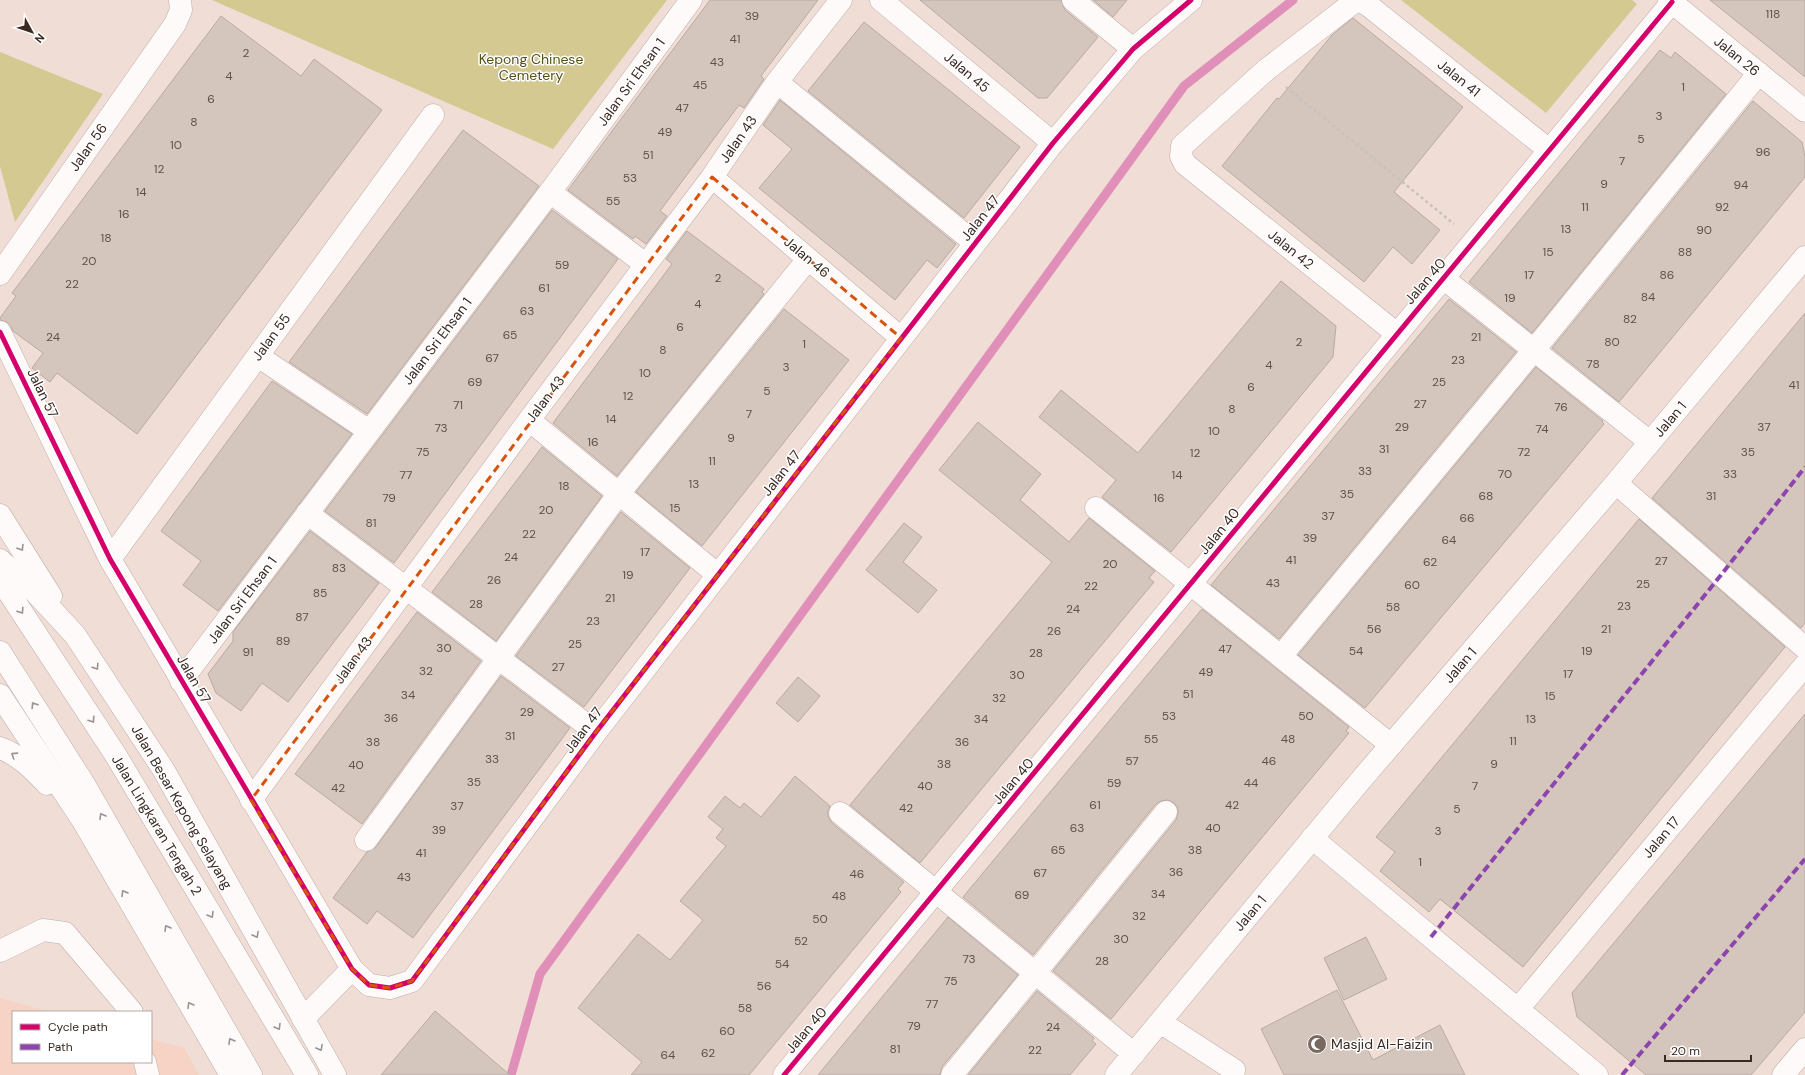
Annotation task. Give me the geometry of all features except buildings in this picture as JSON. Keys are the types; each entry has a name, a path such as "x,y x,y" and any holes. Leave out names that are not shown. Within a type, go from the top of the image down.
{"main road":[{"name":"Jalan 56","path":"1,272 175,24 181,10 180,0"},
{"name":"Jalan Sri Ehsan 1","path":"181,681 306,513 550,192 691,0"},
{"name":"Jalan 43","path":"251,800 529,420 712,177 777,82 841,0"},
{"name":"Jalan 45","path":"881,0 1054,143"},
{"path":"1074,0 1133,49"},
{"name":"Jalan 47","path":"412,981 596,732 1054,143 1133,49 1191,0"},
{"name":"Jalan 41","path":"1266,70 1354,2 1361,1 1549,150"},
{"name":"Jalan 26","path":"1670,1 1805,111"},
{"name":"Jalan 40","path":"784,1075 1192,583 1670,1"},
{"name":"Jalan 42","path":"1266,70 1182,146 1181,156 1185,164 1397,334"},
{"path":"1281,656 1534,350 1759,74"},
{"path":"777,82 975,243"},
{"name":"Jalan 55","path":"110,559 433,115"},
{"name":"Jalan 46","path":"712,177 902,338"},
{"path":"550,192 645,264"},
{"name":"Jalan 1","path":"1116,1075 1312,838 1616,483 1805,257"},
{"path":"366,840 620,492 808,259"},
{"path":"1443,278 1650,442"},
{"name":"Jalan 57","path":"0,332 110,559 352,969 369,985 390,988 412,981"},
{"path":"258,356 369,431"},
{"path":"529,420 620,492 718,575"},
{"path":"1616,483 1805,648"},
{"path":"1096,508 1192,583 1391,745"},
{"path":"306,513 596,732"},
{"path":"0,515 75,635"},
{"name":"Jalan Besar Kepong Selayang","path":"0,560 36,593 75,635 163,769 335,1075"},
{"name":"Jalan Lingkaran Tengah 2","path":"0,579 114,754 307,1075"},
{"path":"0,652 84,784 251,1075"},
{"name":"Jalan 17","path":"1518,1009 1805,665"},
{"path":"0,695 83,821 231,1075"},
{"path":"0,748 12,752 31,766 83,821"},
{"path":"952,1075 1034,972 1166,812"},
{"path":"840,813 1134,1054"},
{"path":"1312,838 1597,1075"},
{"path":"0,951 44,930 65,933 131,1011"},
{"path":"304,1019 352,969"},
{"path":"1160,1022 1234,1070 1233,1075"},
{"path":"145,1063 148,1075"}],"path":[{"path":"1266,70 1474,241"}],"highlighted area":[{"path":"712,177 901,338 596,732 412,981 390,988 369,985 352,969 251,800"}],"shaded area":[{"path":"0,998 46,1011 12,1011 12,1063 152,1063 152,1039 184,1048 199,1075 0,1075"}],"green space":[{"name":"Kepong Chinese Cemetery","path":"212,0 667,0 553,149"},
{"path":"1401,0 1632,0 1637,4 1546,113"},
{"path":"0,52 103,94 15,222 0,166"}],"waterway":[{"path":"511,1075 540,974 1184,86 1293,0"}],"marked path":[{"path":"1431,937 1721,575 1805,467"},
{"path":"1622,1075 1805,859"}],"cycle path":[{"path":"0,332 110,559 352,969 369,985 390,988 412,981 596,732 1053,143 1133,49 1191,0"},
{"path":"784,1075 1672,2"}],"place":[{"name":"Masjid Al-Faizin","path":"1317,1044"}]}
